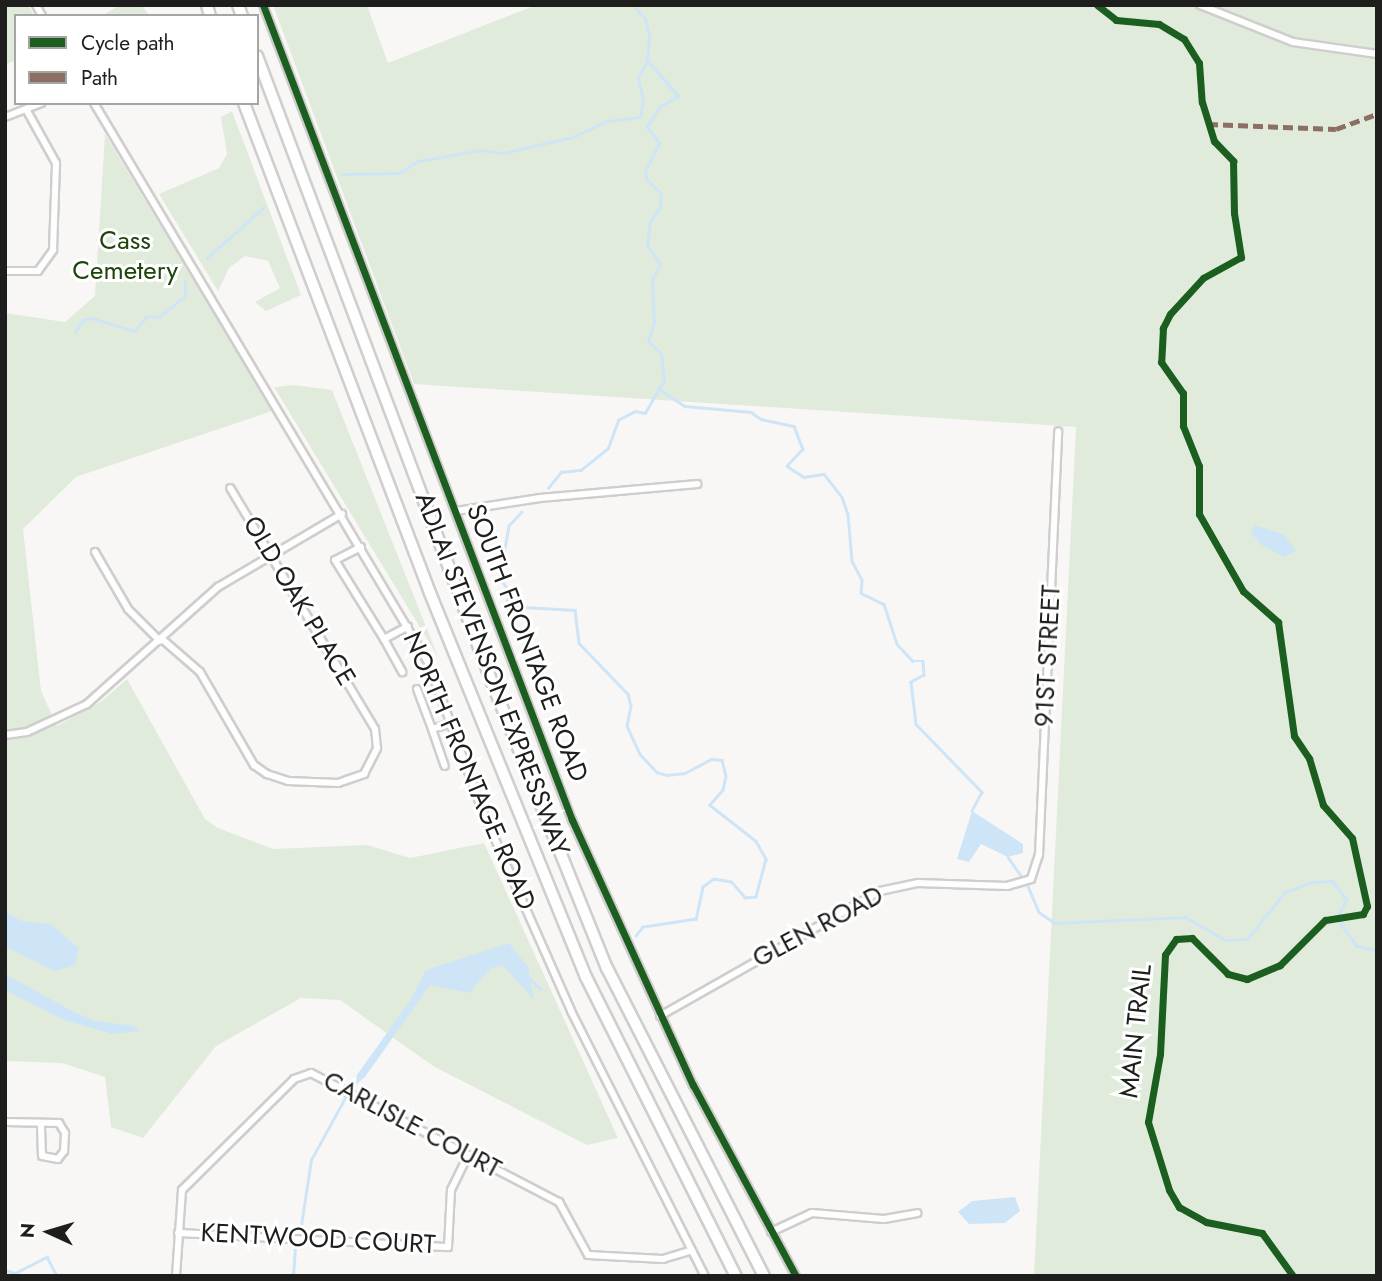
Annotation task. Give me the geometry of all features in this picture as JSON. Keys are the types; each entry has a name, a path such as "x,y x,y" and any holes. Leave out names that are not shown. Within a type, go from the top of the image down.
{"highway":[{"name":"ADLAI STEVENSON EXPRESSWAY","path":"259,62 488,672 607,968 764,1276"},
{"name":"ADLAI STEVENSON EXPRESSWAY","path":"245,105 430,593 586,977 736,1276"}],"street":[{"name":"SOUTH FRONTAGE ROAD","path":"263,5 572,820 660,1016 796,1276"},
{"path":"1200,5 1293,42 1377,54"},
{"path":"5,117 36,105"},
{"name":"NORTH FRONTAGE ROAD","path":"95,105 408,626 452,723 483,812 571,1011 705,1276"},
{"path":"5,271 38,271 53,250 56,163 26,109"},
{"name":"91ST STREET","path":"1031,879 1039,855 1058,431"},
{"path":"456,512 540,498 697,484"},
{"name":"OLD OAK PLACE","path":"95,552 122,601 161,640 200,672 254,765 273,777 338,783 364,774 377,742 368,714 230,488"},
{"path":"5,735 27,732 87,704 161,640 203,598 342,514"},
{"path":"361,547 335,560 402,672"},
{"path":"384,639 408,626"},
{"path":"417,689 445,766"},
{"path":"432,729 452,723"},
{"name":"GLEN ROAD","path":"660,1016 880,891 918,883 1007,886 1031,879"},
{"name":"CARLISLE COURT","path":"178,1233 181,1194 187,1183 294,1079 305,1074 323,1077 559,1202 588,1255 663,1259 691,1251"},
{"path":"5,1122 53,1122 64,1128 64,1151 58,1159 42,1156 41,1124"},
{"name":"KENTWOOD COURT","path":"178,1233 448,1247 451,1190 468,1155"},
{"path":"771,1232 812,1213 884,1219 918,1213"},
{"path":"176,1276 178,1233"}],"green space":[{"path":"5,5 28,5 33,14 14,14 14,61 5,65"},
{"path":"120,5 142,5 148,14 105,14"},
{"path":"273,5 367,5 388,63 536,5 1377,5 1377,1276 1034,1276 1076,427 414,384"},
{"path":"232,111 301,295 266,311 255,302 280,288 268,261 245,256 229,268 218,291 159,194 219,168 227,154 221,117"},
{"name":"Cass Cemetery","path":"105,134 272,411 76,477 23,529 41,691 57,726 102,701 127,679 205,819 218,828 273,849 367,845 410,858 484,843 618,1138 587,1145 433,1066 340,1000 301,998 216,1046 143,1138 111,1127 105,1077 62,1063 5,1061 5,313 65,322 95,296"},
{"path":"294,385 332,390 438,657 274,387"}],"water":[{"path":"1255,525 1283,534 1296,551 1284,557 1263,546 1251,533"},
{"path":"972,811 1023,844 1023,853 1008,857 981,844 969,862 957,859"},
{"path":"5,911 21,921 50,924 79,948 75,965 55,971 5,947"},
{"path":"509,943 528,967 534,1000 503,965 491,968 469,993 430,985 365,1077 354,1086 351,1083 410,1001 426,970"},
{"path":"5,974 74,1012 96,1021 135,1026 139,1031 112,1034 64,1020 5,990"},
{"path":"1015,1197 1020,1211 1005,1223 969,1224 958,1212 972,1201"}],"waterway":[{"path":"342,174 399,173 418,161 481,150 503,153 573,137 608,121 640,117 643,100 638,78 647,61 649,36 645,19 633,5"},
{"path":"548,488 561,472 581,470 608,448 618,420 635,411 645,413 664,380 661,354 648,341 654,323 652,280 660,264 647,246 650,222 660,207 661,194 646,179 645,171 659,143 647,127 659,107 678,96 647,61"},
{"path":"207,258 264,207"},
{"path":"75,332 83,320 92,318 134,331 146,317 159,317 185,296 185,282"},
{"path":"661,390 685,406 751,412 761,419 794,426 803,449 787,466 804,477 824,474 842,497 848,514 852,561 862,580 861,593 884,604 897,644 913,661 923,661 924,675 911,682 916,724 982,792 972,811"},
{"path":"522,512 509,526 502,564 502,581 510,592 506,606 575,610 579,643 628,694 631,706 627,726 640,754 657,772 666,775 685,773 711,759 722,760 726,776 723,790 710,805 756,841 766,859 756,897 745,898 731,882 714,879 703,887 696,919 643,927 636,936"},
{"path":"1008,857 1024,880"},
{"path":"1028,886 1039,912 1055,923 1185,917 1226,940 1247,939 1285,892 1312,882 1333,881 1347,900 1340,913 1341,924 1357,946 1377,950"},
{"path":"530,979 541,989"},
{"path":"300,1232 311,1160 346,1096"},
{"path":"293,1276 295,1246"},
{"path":"5,1270 15,1273 47,1257 57,1276"}],"marked path":[{"path":"1208,124 1336,129 1377,114"}],"cycle path":[{"path":"263,5 572,820 693,1085 796,1276"},
{"name":"MAIN TRAIL","path":"1097,5 1116,20 1159,24 1184,39 1199,63 1202,102 1214,141 1233,161 1234,213 1241,257 1203,278 1170,314 1163,328 1161,362 1183,393 1183,426 1199,466 1199,514 1243,591 1278,622 1294,736 1309,758 1323,805 1352,838 1367,906 1363,914 1325,920 1280,965 1247,979 1228,974 1192,938 1176,939 1165,955 1160,1054 1148,1122 1169,1190 1179,1207 1206,1222 1262,1233 1293,1276"}]}
